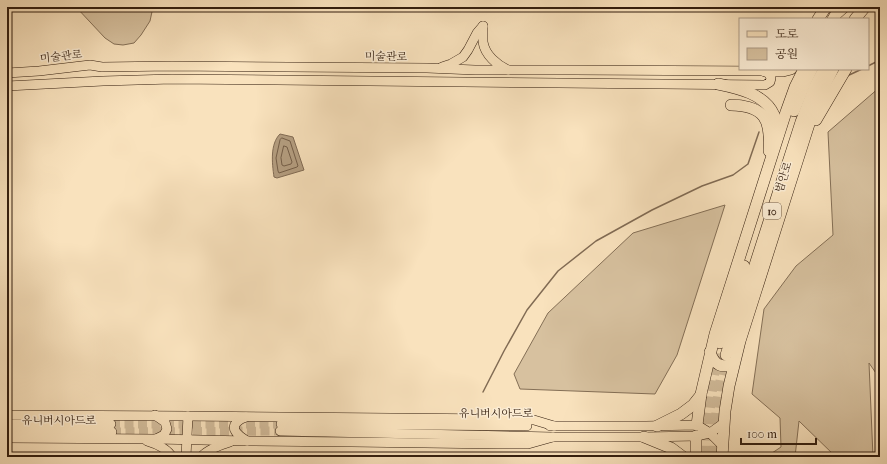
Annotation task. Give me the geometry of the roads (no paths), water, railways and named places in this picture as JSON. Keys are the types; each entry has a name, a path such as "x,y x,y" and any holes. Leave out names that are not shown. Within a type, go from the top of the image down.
{"highway":[{"path":"819,18 826,7"},
{"path":"834,18 844,7"},
{"path":"843,18 851,7"},
{"path":"856,18 865,7"},
{"path":"863,18 870,7"},
{"path":"765,71 787,70"},
{"path":"722,451 727,398 722,356 715,334 778,136 792,96 804,70"},
{"name":"범안로","path":"722,356 721,340 792,118 812,70"},
{"name":"범안로","path":"722,356 801,122 815,86 823,70"},
{"path":"657,426 681,414 693,405 701,394 722,356 740,341 804,139 818,101 833,70"},
{"path":"804,139 845,70"},
{"path":"718,84 745,91 762,101 774,114 778,136"},
{"path":"731,105 745,106 758,111 764,117 770,139 768,166"},
{"path":"696,457 701,394"},
{"path":"644,437 671,448 683,457"}],"main road":[{"path":"428,82 434,80 436,75 435,68 450,64 463,57 477,33 483,26 483,43 488,55 503,68 508,70"},
{"name":"미술관로","path":"7,73 90,65 102,67 172,66 765,71"},
{"path":"698,71 739,65"},
{"path":"523,83 521,81 521,75 526,70"},
{"path":"7,86 172,79 767,84 770,82 771,78 765,71"},
{"path":"7,415 499,418 534,420 554,426"},
{"path":"155,416 165,422 167,429 164,435 156,438"},
{"path":"186,457 188,416"},
{"path":"246,417 237,422 234,426 237,434 247,441"},
{"name":"유니버시아드로","path":"697,430 644,437 553,437 280,427 657,426 697,430 710,433 724,423"},
{"name":"유니버시아드로","path":"7,424 111,428 7,431"},
{"path":"710,433 722,451"},
{"path":"7,438 156,438 247,441 528,444 553,437"},
{"path":"138,439 158,444 172,457"},
{"path":"201,457 222,445 237,440"}],"water":[{"path":"280,134 293,137 304,170 277,178 274,177 272,154 277,138"}],"waterway":[{"path":"869,66 880,60"},
{"path":"847,76 860,70"},
{"path":"483,392 527,310 558,271 596,241 652,210 702,186 733,175 748,164 759,132"}],"tunnel":[{"path":"707,457 710,405 717,353"},
{"path":"715,457 718,406 726,356"},
{"path":"111,424 281,424"},
{"path":"112,432 280,431"}]}
